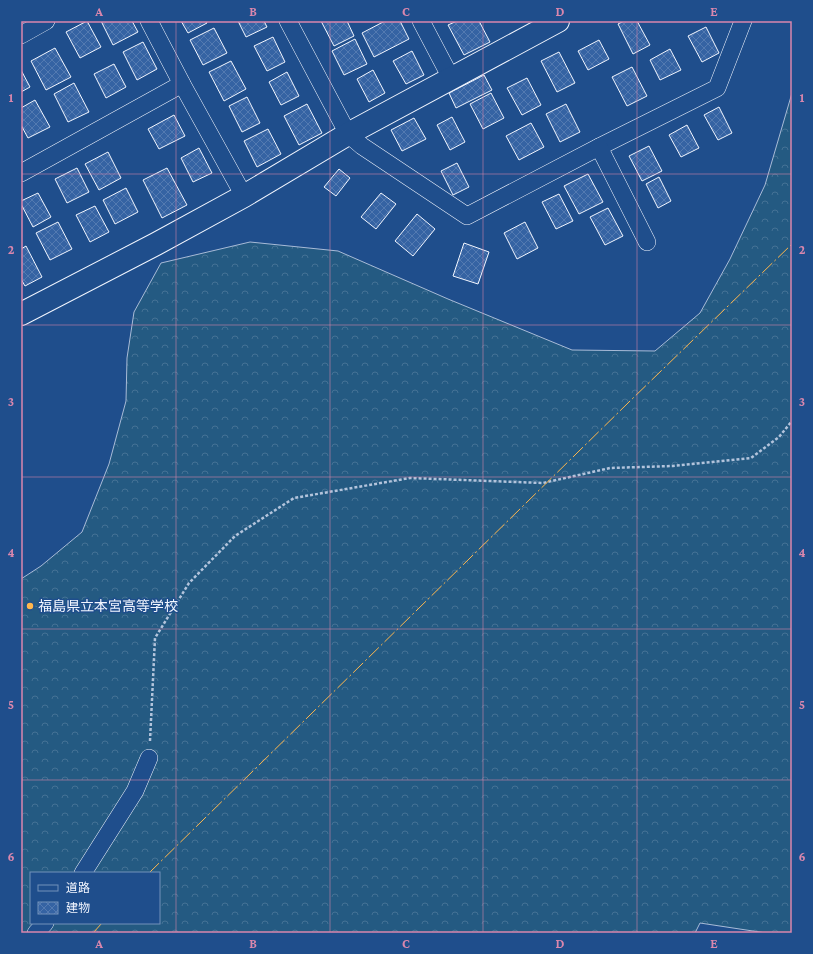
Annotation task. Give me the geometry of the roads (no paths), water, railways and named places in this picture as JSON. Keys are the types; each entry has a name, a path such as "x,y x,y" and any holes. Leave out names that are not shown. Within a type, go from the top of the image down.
{"street":[{"path":"21,35 46,21"},
{"path":"149,21 244,196"},
{"path":"288,21 348,134 362,146 467,216 599,147 717,88 743,21"},
{"path":"420,21 451,78"},
{"path":"21,314 156,244 244,196 348,134 557,21"},
{"path":"21,173 182,84"},
{"path":"599,147 647,242"},
{"path":"84,872 135,791 150,758"},
{"path":"36,933 44,924"}],"place":[{"name":"福島県立本宮高等学校","path":"30,606"}]}
